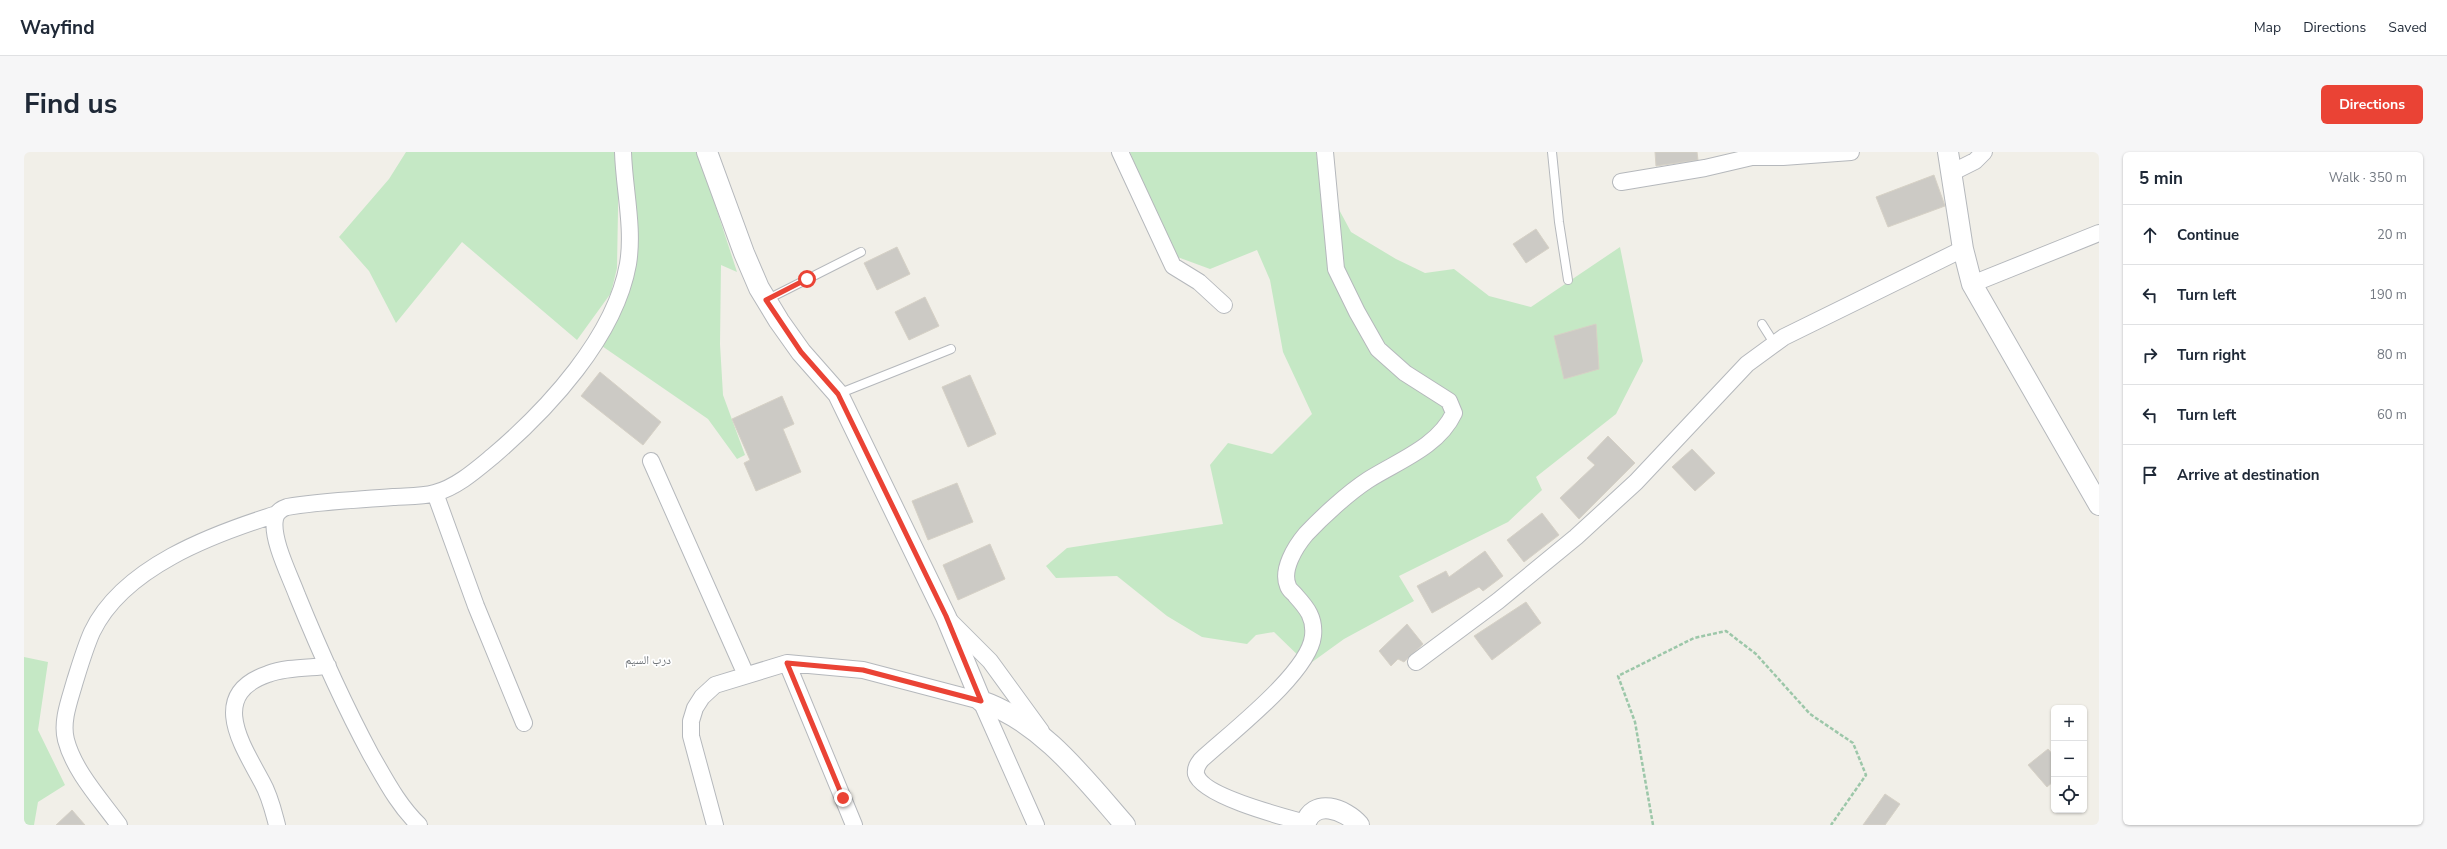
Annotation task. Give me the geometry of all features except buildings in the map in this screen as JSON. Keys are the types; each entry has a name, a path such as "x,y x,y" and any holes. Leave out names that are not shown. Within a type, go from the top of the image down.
{"street":[{"path":"119,825 71,756 65,739 65,723 79,667 92,632 105,612 130,585 165,560 235,527 277,514 287,507 296,505 435,493 451,487 477,469 507,444 570,376 608,321 618,300 628,262 629,226 623,152"},
{"path":"707,152 744,253 766,300 801,352 838,394 946,616 981,701 1036,825"},
{"path":"1120,152 1173,266 1199,282 1224,305"},
{"path":"1325,152 1336,269 1357,312 1378,349 1405,373 1449,401 1454,413 1448,425 1435,437 1401,463 1367,481 1306,535 1287,565 1288,586 1311,614 1313,636 1306,657 1287,681 1201,760 1196,767 1196,775 1203,784 1233,800 1259,811 1305,824 1318,809 1327,807 1345,814 1359,825"},
{"path":"1621,182 1752,157 1783,158 1851,152"},
{"path":"1948,152 1963,249 1972,284 2099,505"},
{"path":"1951,173 1975,161 1984,152"},
{"path":"1972,284 2099,233"},
{"path":"1416,662 1498,601 1576,537 1636,482 1747,364 1774,343 1963,249"},
{"path":"651,461 746,674"},
{"path":"435,493 476,606 524,723"},
{"path":"277,514 276,531 284,563 328,666 359,731 383,776 400,803 419,825"},
{"path":"946,616 990,661 1050,744"},
{"path":"787,663 854,825"},
{"path":"715,825 696,760 691,736 691,721 694,708 702,697 716,685 746,674 787,663 863,670 997,706 1017,718 1050,744 1077,770 1125,825"},
{"path":"278,825 269,797 236,732 233,710 244,689 268,674 328,666"}],"lane":[{"path":"1552,152 1559,222 1568,280"},
{"path":"766,300 861,252"},
{"path":"1762,324 1774,343"},
{"path":"838,394 951,349"}],"path":[{"path":"1653,825 1635,722 1618,676 1694,638 1726,631 1756,654 1810,714 1853,743 1866,775 1831,825"}],"green space":[{"path":"406,152 619,152 617,268 611,293 577,340 462,242 396,323 369,271 339,237 389,179"},
{"path":"628,152 698,152 737,272 721,265 720,344 723,395 745,455 737,459 708,419 599,344 631,271"},
{"path":"1130,152 1316,152 1319,172 1351,232 1396,259 1425,273 1454,269 1489,296 1531,307 1620,247 1643,361 1616,414 1536,477 1542,490 1508,522 1399,576 1414,601 1344,639 1308,665 1274,632 1256,635 1247,644 1202,637 1167,616 1117,576 1056,578 1046,566 1067,548 1223,524 1210,465 1228,443 1272,454 1312,414 1283,352 1270,280 1257,250 1210,269 1172,255"},
{"path":"24,657 48,662 38,730 65,785 38,802 34,825 24,825"}],"district":[{"name":"درب السيم","path":"648,660"}],"route":[{"path":"807,279 766,300 801,352 830,383 838,394 946,616 981,701 903,679 863,670 787,663 843,798"}]}
